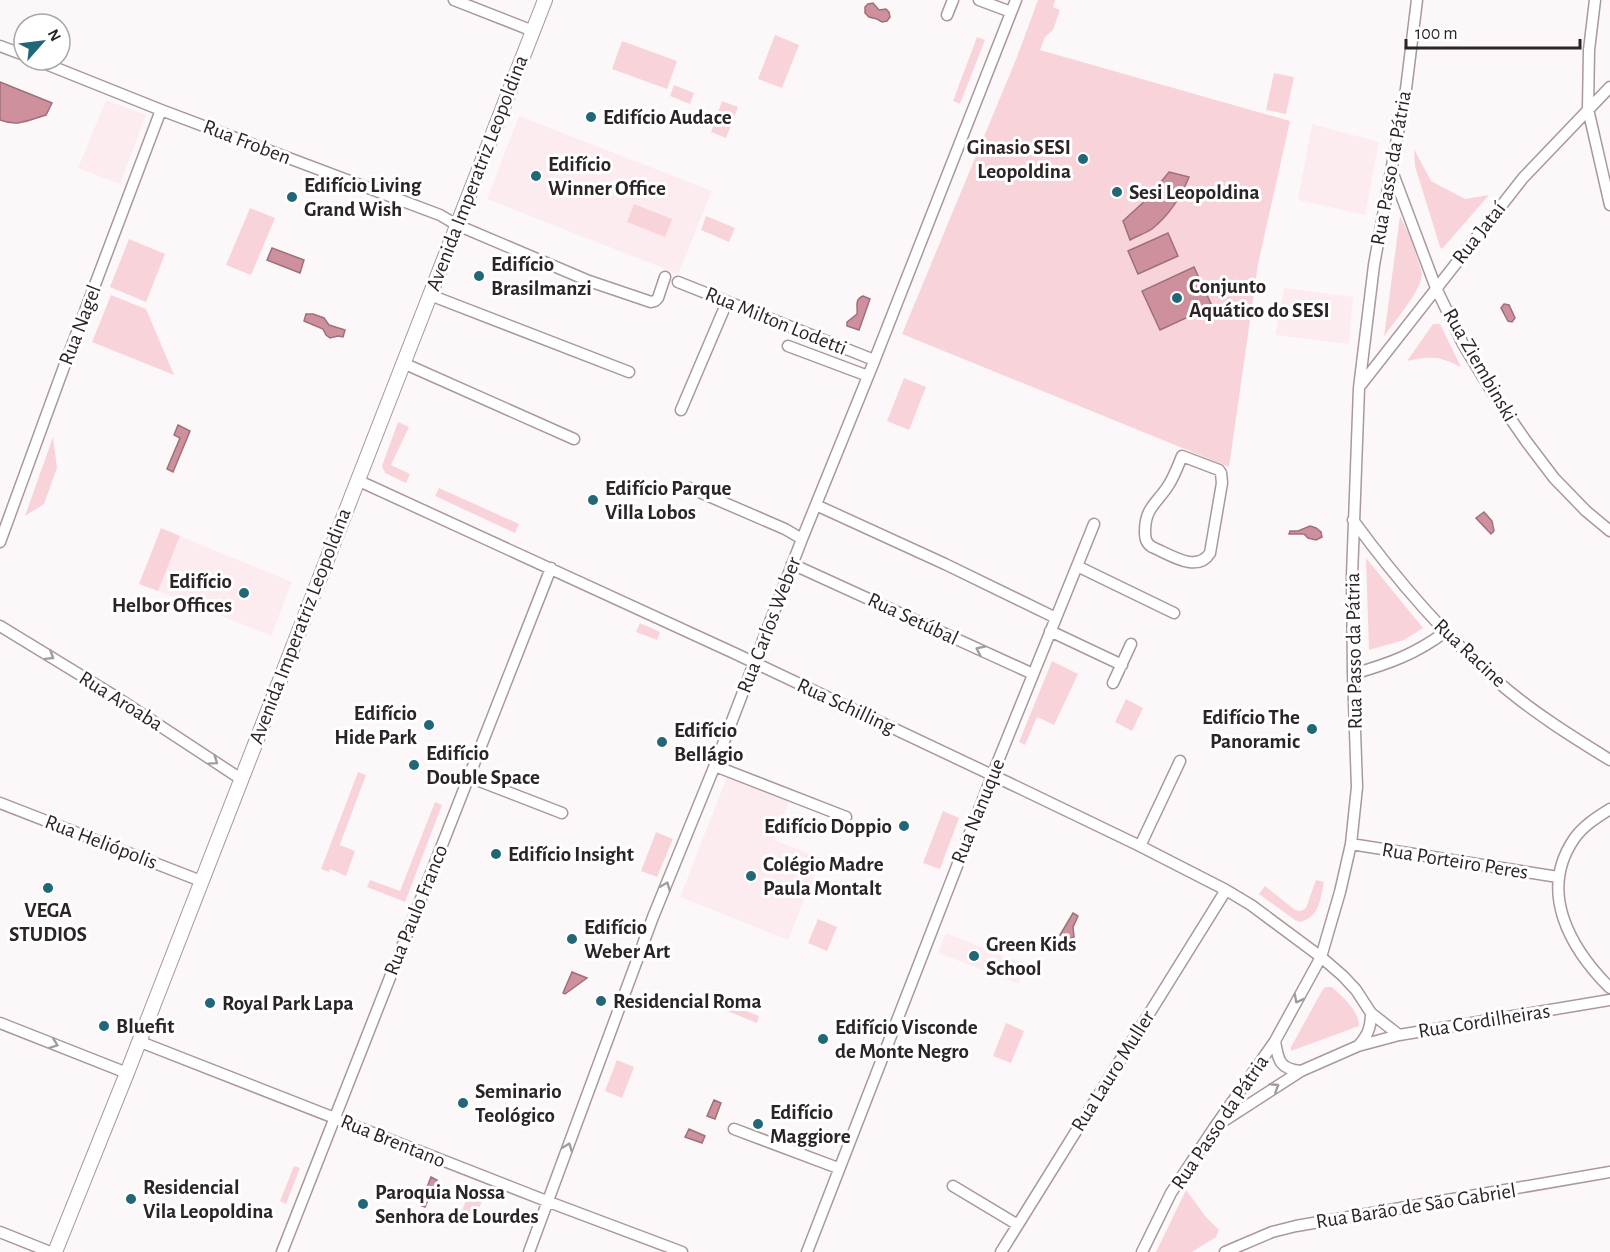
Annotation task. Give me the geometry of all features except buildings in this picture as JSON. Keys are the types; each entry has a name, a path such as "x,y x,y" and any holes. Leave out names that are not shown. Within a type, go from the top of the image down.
{"main road":[{"name":"Avenida Imperatriz Leopoldina","path":"55,1252 127,1073 545,0"}],"street":[{"path":"454,0 533,31"},
{"path":"947,15 953,0"},
{"path":"979,0 1011,12"},
{"name":"Rua Carlos Weber","path":"529,1252 645,938 1016,0"},
{"name":"Rua Passo da Pátria","path":"1142,1252 1171,1193 1275,1041 1321,957 1351,844 1357,787 1352,576 1359,388 1372,275 1406,89 1417,0"},
{"path":"1595,0 1589,50 1588,109 1610,205"},
{"name":"Rua Froben","path":"66,72 429,211 589,281 651,302 658,298 665,277"},
{"name":"Rua Jataí","path":"1359,388 1523,178 1610,87"},
{"name":"Rua Nagel","path":"0,542 161,110"},
{"name":"Rua Ziembinski","path":"1392,171 1436,288 1463,344 1494,395 1554,478 1586,511 1610,531"},
{"name":"Rua Milton Lodetti","path":"678,282 874,360"},
{"path":"430,295 629,372"},
{"path":"681,410 728,302"},
{"path":"788,346 868,376"},
{"path":"402,363 574,439"},
{"path":"1182,456 1219,470 1221,474 1222,483 1210,553 1201,562 1192,564 1148,544 1145,537 1145,519 1152,506 1167,488 1182,456"},
{"name":"Rua Schilling","path":"357,480 753,663 1140,846 1226,890 1251,905 1321,957 1350,983 1371,1013 1399,1035"},
{"path":"690,488 785,529 802,539"},
{"path":"816,505 1056,618"},
{"name":"Rua Racine","path":"1353,520 1383,561 1426,612 1498,682 1540,714 1610,760"},
{"name":"Rua Nanuque","path":"807,1252 992,776 1094,524"},
{"name":"Rua Setúbal","path":"792,564 1033,674"},
{"path":"1077,566 1174,613"},
{"name":"Rua Paulo Franco","path":"282,1252 550,568"},
{"name":"Rua Aroaba","path":"0,626 113,695 241,779"},
{"path":"1050,631 1122,665"},
{"path":"1353,674 1401,658 1420,649 1445,632"},
{"path":"1113,683 1131,644"},
{"path":"1140,846 1180,761"},
{"path":"714,766 846,817"},
{"path":"469,777 562,813"},
{"name":"Rua Heliópolis","path":"0,803 201,881"},
{"path":"1610,809 1591,822 1575,838 1564,858 1558,878 1558,898 1566,926 1594,972 1610,988"},
{"name":"Rua Porteiro Peres","path":"1351,844 1558,878"},
{"name":"Rua Lauro Muller","path":"1001,1252 1226,890"},
{"name":"Rua Cordilheiras","path":"1214,1128 1302,1071 1358,1046 1399,1035 1610,1000"},
{"path":"1358,1046 1367,1037 1371,1024 1371,1013"},
{"path":"0,1023 127,1073"},
{"name":"Rua Brentano","path":"138,1041 682,1252"},
{"path":"1275,1041 1279,1061 1290,1070 1302,1071"},
{"path":"734,1129 838,1168"},
{"name":"Rua Barão de São Gabriel","path":"1226,1252 1272,1232 1296,1226 1610,1172"},
{"path":"953,1186 1018,1225"},
{"path":"0,1232 50,1252"}],"shaded area":[{"name":"Sesi Leopoldina","path":"1038,0 1055,0 1053,7 1060,10 1053,30 1045,37 1040,50 1290,121 1258,264 1229,467 902,334 1017,57"},
{"path":"873,3 879,10 886,9 889,12 890,17 887,21 882,22 865,13 865,7"},
{"path":"775,35 799,45 782,88 758,79"},
{"path":"977,37 985,40 960,104 953,101"},
{"path":"622,41 677,61 667,89 612,69"},
{"path":"1274,73 1294,77 1286,114 1266,110"},
{"path":"0,82 52,103 46,115 18,123 0,120"},
{"path":"674,85 694,93 690,104 670,96"},
{"path":"106,100 146,115 120,184 78,168"},
{"path":"722,101 738,107 726,138 711,132"},
{"path":"519,116 712,191 678,274 487,199"},
{"path":"1312,124 1379,142 1365,215 1298,200"},
{"path":"1414,149 1431,181 1465,199 1489,195 1442,249 1415,166"},
{"name":"Conjunto Aquático do SESI","path":"1169,172 1189,177 1178,199 1164,218 1152,229 1130,240 1123,221 1147,199"},
{"path":"634,204 672,219 665,237 627,222"},
{"path":"250,208 275,218 251,275 226,265"},
{"path":"706,216 735,228 729,242 701,230"},
{"path":"1400,216 1411,239 1422,273 1413,297 1384,337"},
{"name":"Conjunto Aquático do SESI","path":"1168,233 1178,256 1138,274 1128,251"},
{"path":"129,239 165,254 146,302 110,287"},
{"path":"272,248 304,260 300,273 267,260"},
{"name":"Conjunto Aquático do SESI","path":"1194,267 1212,306 1160,330 1142,291"},
{"path":"1284,288 1353,297 1349,344 1275,335"},
{"path":"111,295 146,309 174,375 92,342"},
{"path":"863,296 870,299 859,330 847,326 847,322 857,314 857,301"},
{"path":"1504,304 1509,305 1515,318 1512,322 1508,321 1501,308"},
{"path":"306,314 324,318 329,325 345,330 343,337 330,338 323,329 304,321"},
{"path":"1433,324 1440,324 1461,367 1435,358 1407,361"},
{"path":"904,378 926,387 909,430 887,421"},
{"path":"398,422 409,427 391,465 410,474 406,483 385,473 382,466"},
{"path":"178,425 190,431 173,472 167,469 180,438 174,435"},
{"path":"53,437 57,468 44,504 25,516"},
{"path":"439,488 519,524 515,533 435,496"},
{"path":"1484,512 1492,521 1494,531 1491,534 1476,518"},
{"path":"1310,526 1321,532 1322,537 1316,540 1304,534 1289,534 1290,531 1298,531"},
{"path":"161,528 180,536 158,591 139,584"},
{"path":"180,536 292,582 271,636 158,591"},
{"path":"1366,558 1423,628 1404,640 1369,650"},
{"path":"640,623 660,632 657,640 636,632"},
{"path":"1052,661 1078,674 1054,725 1037,717 1025,745 1019,742"},
{"path":"1126,699 1143,708 1132,731 1115,722"},
{"path":"358,772 366,775 339,847 340,845 355,851 346,876 330,869 329,872 321,869"},
{"name":"Colégio Madre Paula Montalt","path":"727,777 789,802 774,840 821,858 788,940 680,897"},
{"path":"435,802 442,805 405,902 367,887 370,880 400,891"},
{"path":"943,811 959,818 940,869 923,863"},
{"path":"656,832 673,839 657,877 641,871"},
{"path":"1316,880 1324,882 1320,901 1312,916 1300,922 1259,894 1265,886 1295,910 1301,911 1306,908"},
{"path":"1073,913 1078,916 1073,927 1074,937 1068,939 1060,935"},
{"path":"818,919 837,927 827,951 808,943"},
{"name":"Green Kids School","path":"946,933 1026,965 1019,984 938,953"},
{"path":"572,972 587,978 565,994 563,993"},
{"path":"1326,987 1332,987 1350,1005 1359,1026 1291,1051 1291,1047"},
{"path":"708,996 759,1016 757,1023 705,1002"},
{"path":"1006,1023 1024,1031 1011,1063 993,1056"},
{"path":"617,1060 634,1067 622,1098 605,1091"},
{"path":"714,1100 721,1103 715,1119 707,1116"},
{"path":"689,1129 705,1136 702,1143 685,1137"},
{"path":"294,1166 300,1168 286,1204 280,1201"},
{"path":"431,1177 437,1180 425,1207 420,1205"},
{"path":"1186,1190 1219,1230 1216,1237 1192,1252 1156,1252"},
{"path":"469,1193 483,1199 475,1218 461,1213"}],"place":[{"name":"Edifício Audace","path":"591,117"},
{"name":"Ginasio SESI Leopoldina","path":"1083,159"},
{"name":"Edifício Winner Office","path":"536,176"},
{"name":"Sesi Leopoldina","path":"1117,192"},
{"name":"Edifício Living Grand Wish","path":"292,197"},
{"name":"Edifício Brasilmanzi","path":"479,276"},
{"name":"Conjunto Aquático do SESI","path":"1177,298"},
{"name":"Edifício Parque Villa Lobos","path":"593,500"},
{"name":"Edifício Helbor Offices","path":"244,593"},
{"name":"Edifício Hide Park","path":"429,725"},
{"name":"Edifício The Panoramic","path":"1312,729"},
{"name":"Edifício Bellágio","path":"662,742"},
{"name":"Edifício Double Space","path":"414,765"},
{"name":"Edifício Doppio","path":"904,826"},
{"name":"Edifício Insight","path":"496,854"},
{"name":"Colégio Madre Paula Montalt","path":"751,876"},
{"name":"VEGA STUDIOS","path":"48,888"},
{"name":"Edifício Weber Art","path":"572,939"},
{"name":"Green Kids School","path":"974,956"},
{"name":"Residencial Roma","path":"601,1001"},
{"name":"Royal Park Lapa","path":"210,1003"},
{"name":"Bluefit","path":"104,1026"},
{"name":"Edifício Visconde de Monte Negro","path":"823,1039"},
{"name":"Seminario Teológico","path":"463,1103"},
{"name":"Edifício Maggiore","path":"758,1124"},
{"name":"Residencial Vila Leopoldina","path":"131,1199"},
{"name":"Paroquia Nossa Senhora de Lourdes","path":"363,1204"}]}
